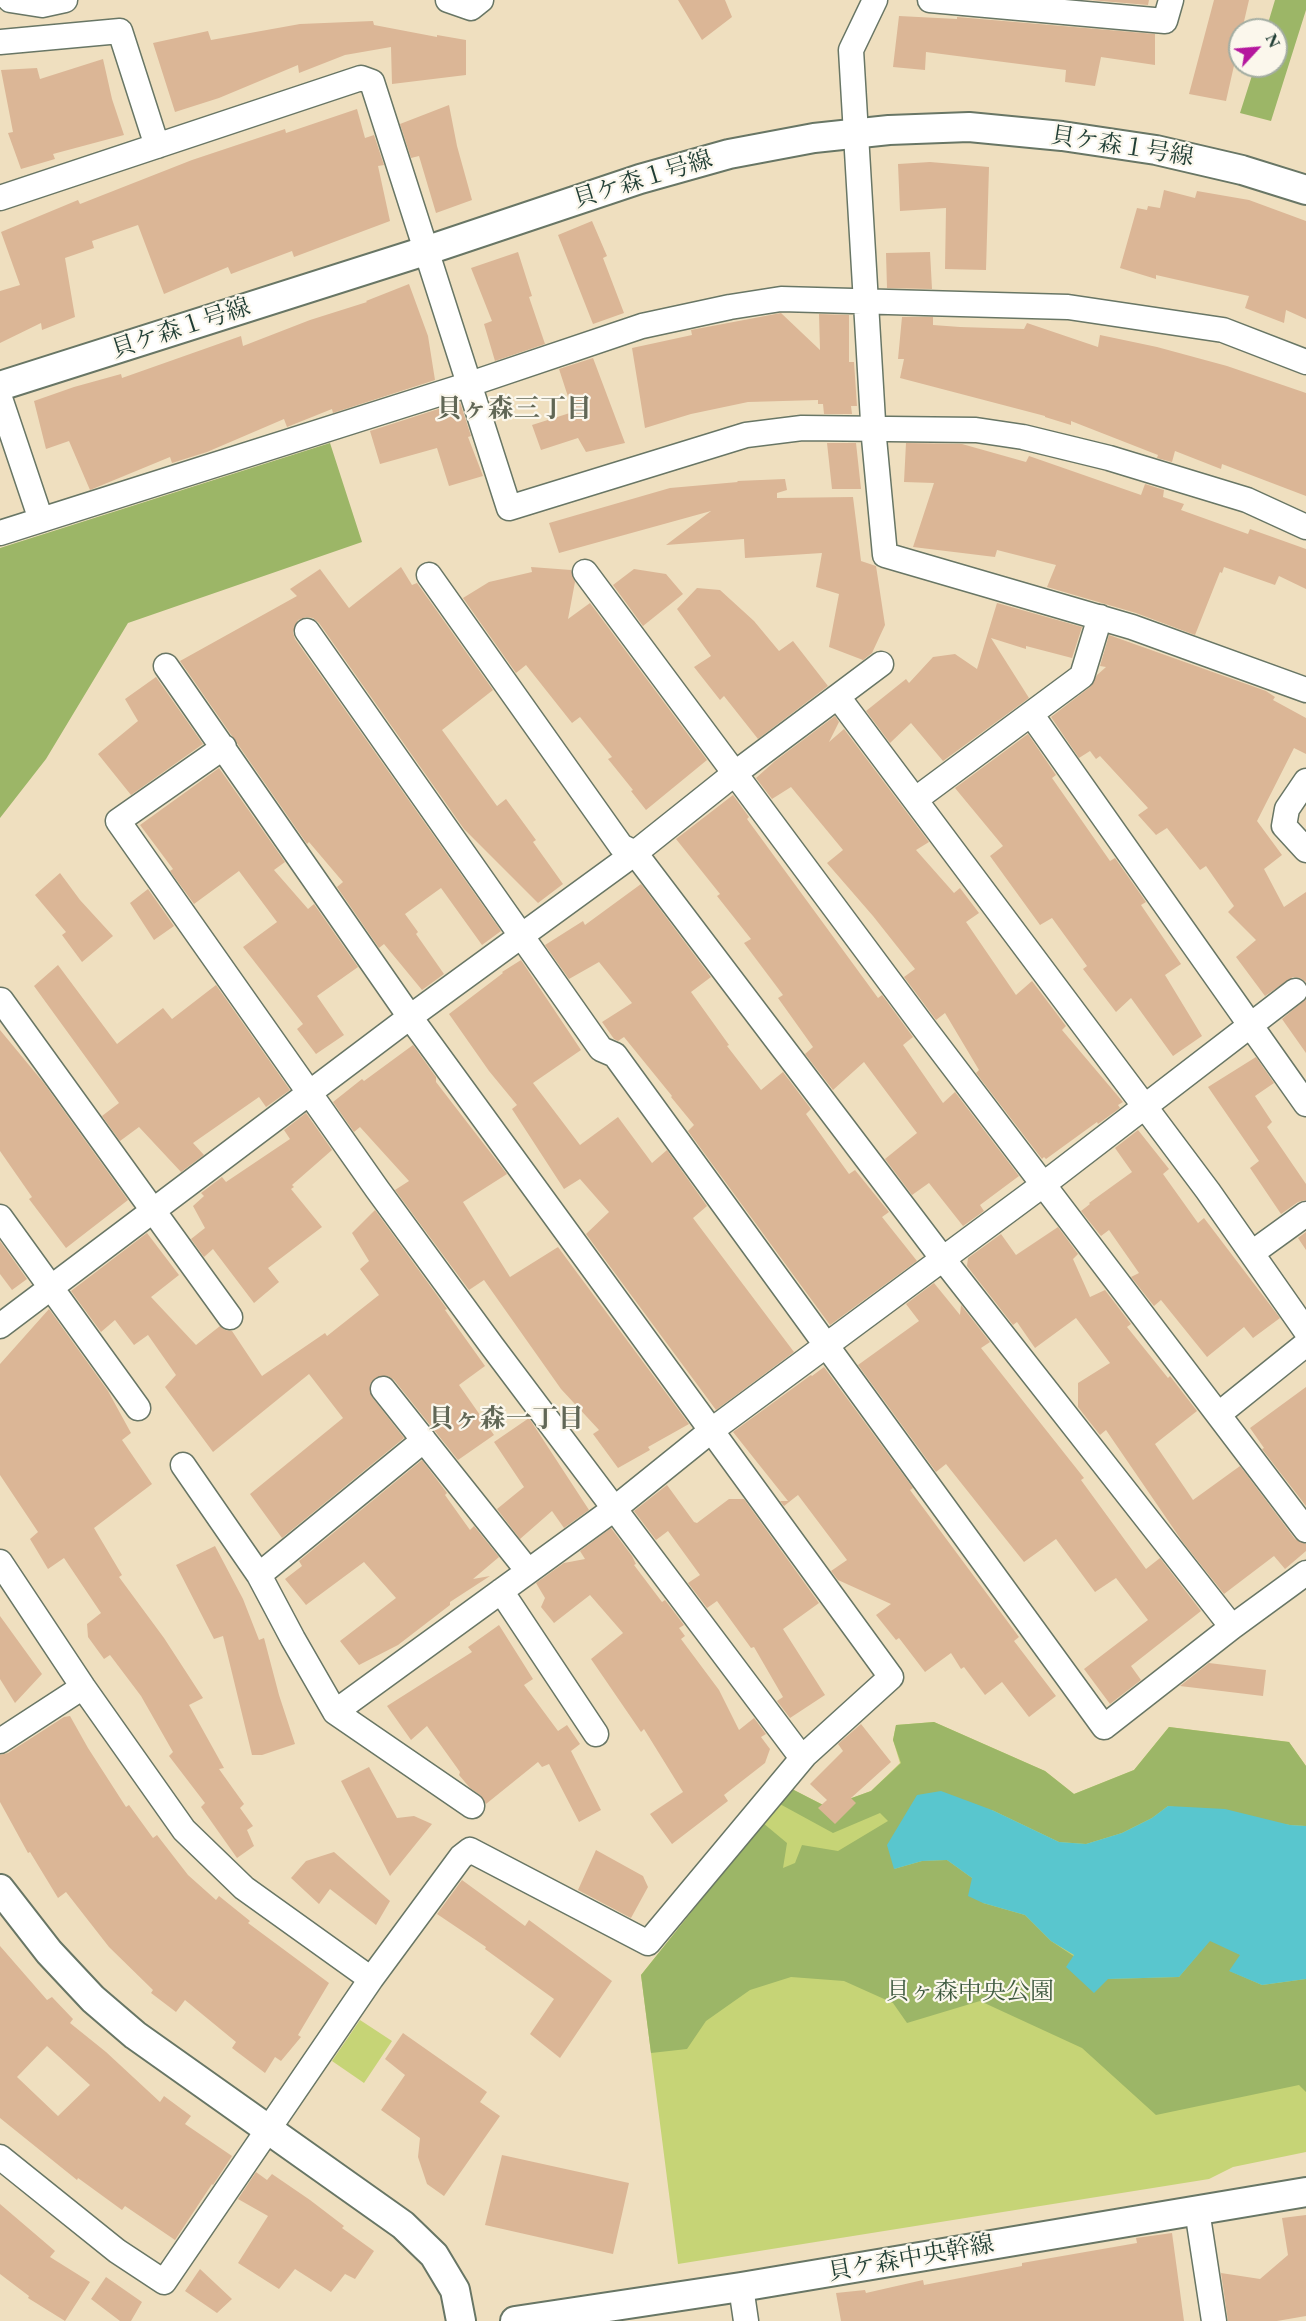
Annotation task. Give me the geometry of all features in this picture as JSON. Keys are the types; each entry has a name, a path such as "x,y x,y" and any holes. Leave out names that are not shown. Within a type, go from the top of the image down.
{"street":[{"path":"10,0 42,5 65,0"},
{"path":"448,0 471,8 481,0"},
{"path":"875,0 850,50 874,428 885,555 1100,617 1306,690"},
{"path":"930,0 1165,21 1171,0"},
{"path":"0,42 120,32 157,146"},
{"path":"0,198 361,78 372,82 509,508 746,435 802,428 976,430 1023,437 1109,458 1247,500 1306,527"},
{"name":"貝ケ森１号線","path":"0,386 425,251 640,179 729,154 814,138 889,130 969,127 1062,136 1156,150 1242,170 1306,190"},
{"path":"0,533 470,384 642,326 708,311 781,299 1068,307 1223,330 1306,362"},
{"path":"0,398 41,520"},
{"path":"585,572 734,774 1306,1530"},
{"path":"429,575 621,846 635,852 943,1259 1232,1627"},
{"path":"916,799 1082,676 1100,617"},
{"path":"307,631 601,1049 615,1055 1104,1727 1232,1627 1306,1573"},
{"path":"0,1326 410,1017 522,937 881,664"},
{"path":"0,2157 117,2251 164,2282 371,1979 455,1865 470,1850 648,1943 802,1758 891,1677 410,1017 166,666"},
{"path":"838,697 1146,1107 1306,1331"},
{"path":"1031,714 1306,1104"},
{"path":"224,747 118,821 308,1094 485,1337 802,1758"},
{"path":"1306,780 1287,809 1284,826 1306,850"},
{"path":"335,1712 614,1509 712,1430 1044,1184 1295,992"},
{"path":"1,1000 230,1317"},
{"path":"1252,1253 1306,1214"},
{"path":"0,1217 138,1408"},
{"path":"1219,1414 1306,1344"},
{"path":"383,1389 528,1571"},
{"path":"260,1575 424,1440"},
{"path":"183,1465 260,1575 335,1712 472,1806"},
{"path":"0,1562 83,1687 184,1830 244,1888 371,1979"},
{"path":"501,1591 596,1734"},
{"path":"0,1742 83,1687"},
{"path":"0,1889 49,1952 93,1999 144,2042 404,2224 434,2255 455,2290 461,2321"},
{"name":"貝ケ森中央幹線","path":"515,2321 741,2287 1306,2192"},
{"path":"1197,2210 1214,2321"},
{"path":"741,2287 746,2321"}],"green space":[{"path":"1275,0 1306,0 1306,10 1288,67 1288,18 1270,18"},
{"path":"1251,78 1285,78 1271,121 1240,113"},
{"path":"330,443 362,542 128,623 46,759 0,818 0,548"},
{"name":"貝ヶ森中央公園","path":"934,1722 1045,1771 1074,1794 1134,1770 1169,1727 1289,1742 1306,1766 1306,2152 1233,2167 1209,2179 678,2264 641,1975 790,1788 827,1807 871,1791 900,1763 893,1740 896,1725"},
{"path":"934,1722 1045,1771 1074,1794 1134,1770 1169,1727 1289,1742 1306,1766 1306,1826 1168,1806 1152,1818 1122,1833 1086,1844 1059,1842 992,1810 894,1869 922,1861 947,1860 972,1878 983,1903 1025,1915 1051,1941 1108,1979 1179,1977 1210,1940 1241,1955 1230,1971 1262,1985 1306,1979 1306,2092 1299,2085 1156,2115 1082,2048 980,2001 907,2023 893,2003 844,1981 791,1977 750,1990 706,2021 687,2049 651,2053 641,1975 763,1823 787,1843 783,1868 795,1863 802,1845 838,1851 888,1821 880,1813 833,1833 778,1803 790,1788 827,1807 871,1791 901,1763 893,1740 896,1725"},
{"path":"360,2020 392,2041 364,2083 332,2061"}],"water":[{"path":"941,1791 992,1810 1059,1842 1086,1844 1122,1833 1152,1818 1168,1806 1225,1809 1290,1825 1306,1826 1306,1979 1262,1985 1229,1971 1240,1955 1210,1941 1179,1977 1108,1979 1094,1993 1066,1967 1074,1955 1051,1941 1025,1915 983,1903 968,1896 972,1878 947,1860 922,1861 894,1869 887,1845 917,1795"}],"building":[{"path":"678,0 725,0 732,17 702,40"},
{"path":"1090,0 1149,0 1148,5"},
{"path":"1214,0 1249,0 1245,18 1228,18 1228,78 1231,78 1226,101 1189,94"},
{"path":"899,16 957,19 957,17 1155,34 1155,65 1101,57 1095,86 1065,82 1066,70 926,52 925,70 893,67"},
{"path":"373,21 374,25 466,40 466,75 392,84 391,47 345,55 299,73 298,65 219,98 175,112 153,43 208,31 211,40 300,24"},
{"path":"103,59 112,99 124,135 53,154 55,159 21,169 8,133 13,132 1,70 37,68 40,79"},
{"path":"449,105 457,146 472,200 436,213 419,156 411,158 400,124"},
{"path":"357,109 365,138 374,135 384,165 378,166 390,221 294,257 292,251 231,274 228,267 164,294 138,225 92,241 94,248 65,258 75,317 42,330 41,323 0,343 0,291 20,285 1,232 78,200 80,204 192,160 285,129 286,133"},
{"path":"930,162 989,167 986,270 945,269 946,208 900,211 898,164"},
{"path":"1164,190 1195,198 1197,191 1249,200 1306,221 1306,319 1286,310 1284,323 1245,308 1249,296 1156,275 1156,279 1120,268 1137,208 1147,210 1148,206 1160,208"},
{"path":"592,221 607,256 603,258 624,313 593,324 558,235"},
{"path":"518,252 532,296 529,297 545,344 495,361 484,324 492,321 471,268"},
{"path":"930,252 932,289 887,288 886,253"},
{"path":"409,284 428,336 435,380 333,413 332,409 287,427 284,419 207,452 172,463 170,457 90,490 69,441 46,449 34,401 121,374 122,378 241,336 243,346 310,320 367,302"},
{"path":"781,313 820,350 819,314 849,315 849,362 854,362 857,406 851,406 852,414 824,414 823,404 818,404 818,400 748,402 691,414 645,428 632,348 692,335 691,330"},
{"path":"902,317 933,317 933,325 960,327 1024,329 1027,323 1098,347 1100,335 1157,347 1227,366 1306,393 1306,496 1222,464 1221,469 1175,451 1172,462 1157,458 1158,455 1071,421 1071,425 900,378 904,359 898,359"},
{"path":"593,358 625,443 586,452 578,438 541,450 532,425 573,412 559,369"},
{"path":"460,402 471,436 468,437 483,476 449,486 437,448 380,464 370,431"},
{"path":"827,443 856,443 861,489 832,489"},
{"path":"906,443 962,444 1026,462 1029,456 1141,495 1145,484 1164,490 1163,497 1184,504 1181,510 1248,534 1250,529 1306,549 1306,589 1279,576 1275,585 1224,567 1195,635 1136,613 1047,587 1056,565 997,550 995,557 913,547 934,483 904,482"},
{"path":"785,479 787,490 777,493 777,498 853,497 861,561 876,566 885,625 872,653 863,660 829,647 839,594 816,587 822,553 745,558 744,539 666,545 711,511 559,553 549,523 670,488"},
{"path":"401,567 412,585 417,583 493,690 442,730 497,806 506,799 536,840 533,842 563,884 538,903 464,829 319,623 313,618 306,617 298,620 293,632 295,639 501,931 482,945 441,888 405,914 444,974 422,990 384,944 379,948 337,887 343,882 309,842 307,844 180,661 297,596 290,589 320,569 349,608"},
{"path":"531,567 571,570 575,582 568,619 590,603 707,760 646,810 608,759 612,757 580,717 572,723 526,665 516,673 463,598 489,582 532,572"},
{"path":"634,569 666,574 683,594 643,626 613,585"},
{"path":"697,588 720,590 754,621 779,651 793,641 828,686 758,739 724,696 720,700 694,667 711,656 677,609"},
{"path":"997,603 1082,627 1072,658 1026,646 1026,649 991,638 1029,698 943,761 911,723 890,743 866,711 906,679 909,683 933,657 955,654 977,669"},
{"path":"1109,635 1266,691 1275,697 1273,700 1306,718 1306,754 1294,748 1257,821 1282,855 1264,869 1284,907 1306,892 1306,982 1293,977 1265,996 1236,957 1256,940 1228,912 1234,906 1206,866 1200,870 1167,828 1156,835 1138,815 1148,808 1100,756 1096,759 1090,751 1079,758 1051,717 1090,687 1097,675 1106,667 1100,666"},
{"path":"156,677 203,744 131,795 98,754 138,721 125,699"},
{"path":"835,716 839,722 829,742 844,729 929,842 916,850 954,893 960,888 979,913 966,922 1016,995 1032,981 1066,1026 1062,1030 1123,1102 1118,1105 1120,1108 1046,1159 1044,1157 1042,1159 976,1073 979,1070 945,1013 936,1020 904,977 915,969 827,863 843,850 791,787 772,799 756,778"},
{"path":"1028,734 1056,775 1052,778 1110,861 1115,858 1146,902 1141,905 1181,964 1165,975 1202,1036 1173,1056 1131,998 1116,1012 1083,969 1087,966 1052,918 1040,925 990,856 1003,846 955,788"},
{"path":"219,768 285,862 274,870 308,909 314,904 358,967 317,996 344,1035 316,1054 297,1029 303,1024 243,947 277,922 239,871 194,904 170,871 173,869 140,825"},
{"path":"733,795 749,817 747,819 878,998 882,995 913,1037 903,1045 943,1103 955,1092 1019,1176 980,1205 984,1211 963,1226 929,1183 912,1195 885,1159 917,1133 864,1062 833,1090 805,1054 813,1047 778,998 783,995 744,943 751,939 717,896 720,894 676,839"},
{"path":"60,873 80,900 113,936 82,962 62,935 66,932 35,895"},
{"path":"641,884 711,977 691,992 729,1045 727,1046 761,1090 783,1072 811,1109 806,1114 849,1174 855,1170 889,1212 882,1217 917,1261 830,1325 688,1131 694,1125 624,1037 618,1041 614,1039 602,1022 632,1003 599,962 569,979 545,945 583,921 585,925"},
{"path":"148,889 174,926 154,940 130,903"},
{"path":"521,960 581,1050 533,1083 580,1145 618,1117 652,1163 667,1150 707,1206 693,1218 794,1352 716,1410 586,1234 609,1212 580,1179 564,1189 512,1109 517,1105 489,1071 449,1014 502,972"},
{"path":"58,965 117,1044 163,1008 172,1019 216,985 290,1090 266,1107 259,1097 193,1143 204,1155 181,1172 139,1127 120,1141 102,1116 119,1103 34,986"},
{"path":"1306,999 1306,1053 1282,1019"},
{"path":"0,1030 43,1082 128,1200 66,1248 29,1199 32,1197 0,1151"},
{"path":"413,1045 436,1077 436,1082 507,1174 463,1202 510,1277 558,1247 689,1424 648,1447 650,1450 618,1468 593,1434 599,1430 561,1389 484,1280 469,1290 395,1190 409,1181 360,1127 354,1132 333,1102 362,1079 364,1081"},
{"path":"1256,1057 1274,1083 1255,1096 1272,1122 1267,1127 1306,1184 1306,1200 1298,1202 1281,1214 1250,1168 1259,1161 1208,1087"},
{"path":"306,1113 332,1150 292,1185 294,1187 291,1189 322,1227 268,1268 279,1282 254,1303 213,1249 204,1257 191,1239 205,1228 193,1206 204,1196 201,1193 222,1177 226,1182 290,1139 284,1130"},
{"path":"1138,1130 1169,1169 1163,1174 1198,1223 1204,1218 1280,1318 1253,1338 1244,1327 1207,1357 1161,1300 1154,1306 1131,1277 1139,1273 1109,1230 1101,1236 1081,1211 1132,1172 1115,1148"},
{"path":"375,1210 485,1366 459,1385 494,1435 458,1460 394,1380 388,1376 375,1378 370,1384 372,1397 404,1438 282,1538 250,1494 343,1418 309,1374 213,1452 165,1387 176,1375 148,1335 134,1345 115,1320 101,1332 71,1291 147,1233 179,1275 151,1297 196,1345 220,1326 232,1331 262,1376 325,1333 327,1336 379,1295 360,1269 369,1261 352,1233"},
{"path":"1058,1227 1078,1254 1073,1259 1090,1297 1105,1290 1131,1324 1127,1327 1197,1411 1155,1444 1193,1500 1240,1466 1295,1539 1306,1544 1306,1551 1285,1569 1274,1556 1224,1594 1182,1541 1106,1430 1100,1435 1078,1407 1078,1383 1110,1363 1076,1318 1035,1348 1017,1322 1013,1325 967,1266 968,1258 1001,1234 1016,1255"},
{"path":"1306,1232 1306,1250 1298,1238"},
{"path":"0,1241 27,1279 12,1290 0,1274"},
{"path":"934,1283 960,1315 961,1305 990,1342 981,1348 1084,1478 1081,1480 1146,1569 1160,1558 1201,1611 1131,1666 1141,1680 1110,1704 1084,1669 1148,1620 1116,1578 1095,1592 1056,1539 1024,1562 946,1464 936,1472 858,1365 919,1321 906,1304"},
{"path":"49,1309 108,1391 131,1433 122,1440 152,1484 94,1528 122,1575 119,1577 164,1638 203,1698 189,1705 224,1768 219,1769 244,1804 240,1808 253,1826 247,1830 254,1846 237,1858 201,1807 205,1803 169,1756 173,1752 141,1696 110,1655 104,1659 88,1637 87,1624 101,1613 64,1558 48,1569 30,1539 38,1532 0,1475 0,1364"},
{"path":"824,1367 913,1488 910,1490 1019,1637 1014,1641 1056,1696 1029,1717 1002,1682 985,1695 964,1667 961,1669 951,1653 925,1672 899,1638 896,1640 876,1615 891,1604 838,1580 831,1571 847,1560 798,1495 784,1506 780,1501 788,1501 733,1432"},
{"path":"1306,1387 1306,1506 1262,1449 1264,1448 1250,1428"},
{"path":"529,1418 589,1510 564,1528 552,1511 520,1539 497,1509 524,1487 494,1442"},
{"path":"422,1460 447,1493 445,1495 470,1530 474,1526 499,1557 473,1579 490,1576 450,1602 450,1605 398,1645 359,1665 340,1641 396,1598 364,1562 306,1605 285,1579 302,1566 299,1561"},
{"path":"667,1485 697,1523 729,1499 744,1499 819,1603 783,1629 825,1695 790,1718 777,1701 783,1697 754,1647 751,1648 717,1601 707,1608 688,1583 700,1575 668,1531 656,1540 634,1511"},
{"path":"611,1528 632,1556 636,1564 634,1565 662,1602 665,1600 684,1625 679,1628 685,1636 681,1639 719,1690 739,1730 754,1718 766,1734 761,1737 770,1749 765,1763 724,1795 728,1801 672,1844 650,1814 683,1792 644,1729 641,1732 591,1659 623,1633 590,1595 554,1623 541,1607 545,1598 536,1583 564,1563 585,1559 580,1551"},
{"path":"215,1546 243,1599 259,1640 264,1638 295,1744 262,1755 252,1755 223,1636 214,1639 176,1565"},
{"path":"0,1616 42,1674 15,1703 0,1679"},
{"path":"499,1625 533,1679 524,1685 558,1731 567,1725 580,1744 571,1751 601,1810 579,1822 549,1764 542,1767 538,1762 486,1804 459,1775 460,1772 427,1726 411,1740 387,1706 472,1652 468,1647"},
{"path":"1209,1663 1266,1670 1263,1696 1180,1686"},
{"path":"70,1716 126,1807 129,1805 153,1838 157,1835 188,1875 216,1900 219,1896 250,1921 248,1923 329,1983 298,2035 301,2037 281,2061 275,2057 265,2073 232,2048 236,2042 185,2000 176,2012 151,1993 153,1990 109,1947 66,1892 58,1898 30,1852 28,1853 0,1802 0,1755 8,1753 64,1717"},
{"path":"861,1724 891,1762 851,1798 856,1803 835,1824 818,1808 827,1800 810,1784 843,1751 838,1744"},
{"path":"369,1767 397,1818 414,1816 432,1824 390,1876 341,1781"},
{"path":"596,1850 643,1876 648,1887 631,1918 578,1890"},
{"path":"334,1852 390,1901 376,1925 330,1889 319,1904 291,1878 306,1861"},
{"path":"462,1880 525,1926 529,1920 612,1981 560,2058 530,2034 554,1999 485,1949 486,1947 437,1914"},
{"path":"0,1946 47,2000 52,1997 73,2019 70,2023 106,2052 160,2102 164,2096 191,2116 185,2124 232,2156 175,2240 125,2206 122,2210 78,2178 77,2180 0,2118","holes":["47,2046 90,2085 58,2116 17,2077"]},
{"path":"403,2033 487,2092 480,2102 500,2116 444,2196 427,2184 418,2157 420,2138 381,2110 405,2075 385,2059"},
{"path":"502,2155 629,2183 613,2254 485,2225"},
{"path":"256,2172 267,2180 272,2174 310,2200 344,2226 342,2228 374,2251 355,2279 345,2274 331,2292 295,2269 279,2289 238,2263 268,2216 238,2199"},
{"path":"0,2204 55,2251 50,2257 90,2282 65,2321 28,2298 29,2296 0,2274"},
{"path":"1306,2215 1306,2316 1277,2321 1228,2321 1221,2273 1260,2279 1288,2255 1282,2218"},
{"path":"1172,2233 1184,2321 841,2321 836,2293 865,2290 866,2293 923,2280 924,2285 1022,2266 1022,2263 1137,2243 1136,2238"},
{"path":"200,2269 232,2299 217,2313 185,2291"},
{"path":"106,2277 142,2302 131,2321 120,2321 91,2299"}],"district":[{"name":"貝ヶ森三丁目","path":"514,410"},
{"name":"貝ヶ森一丁目","path":"506,1420"}]}
